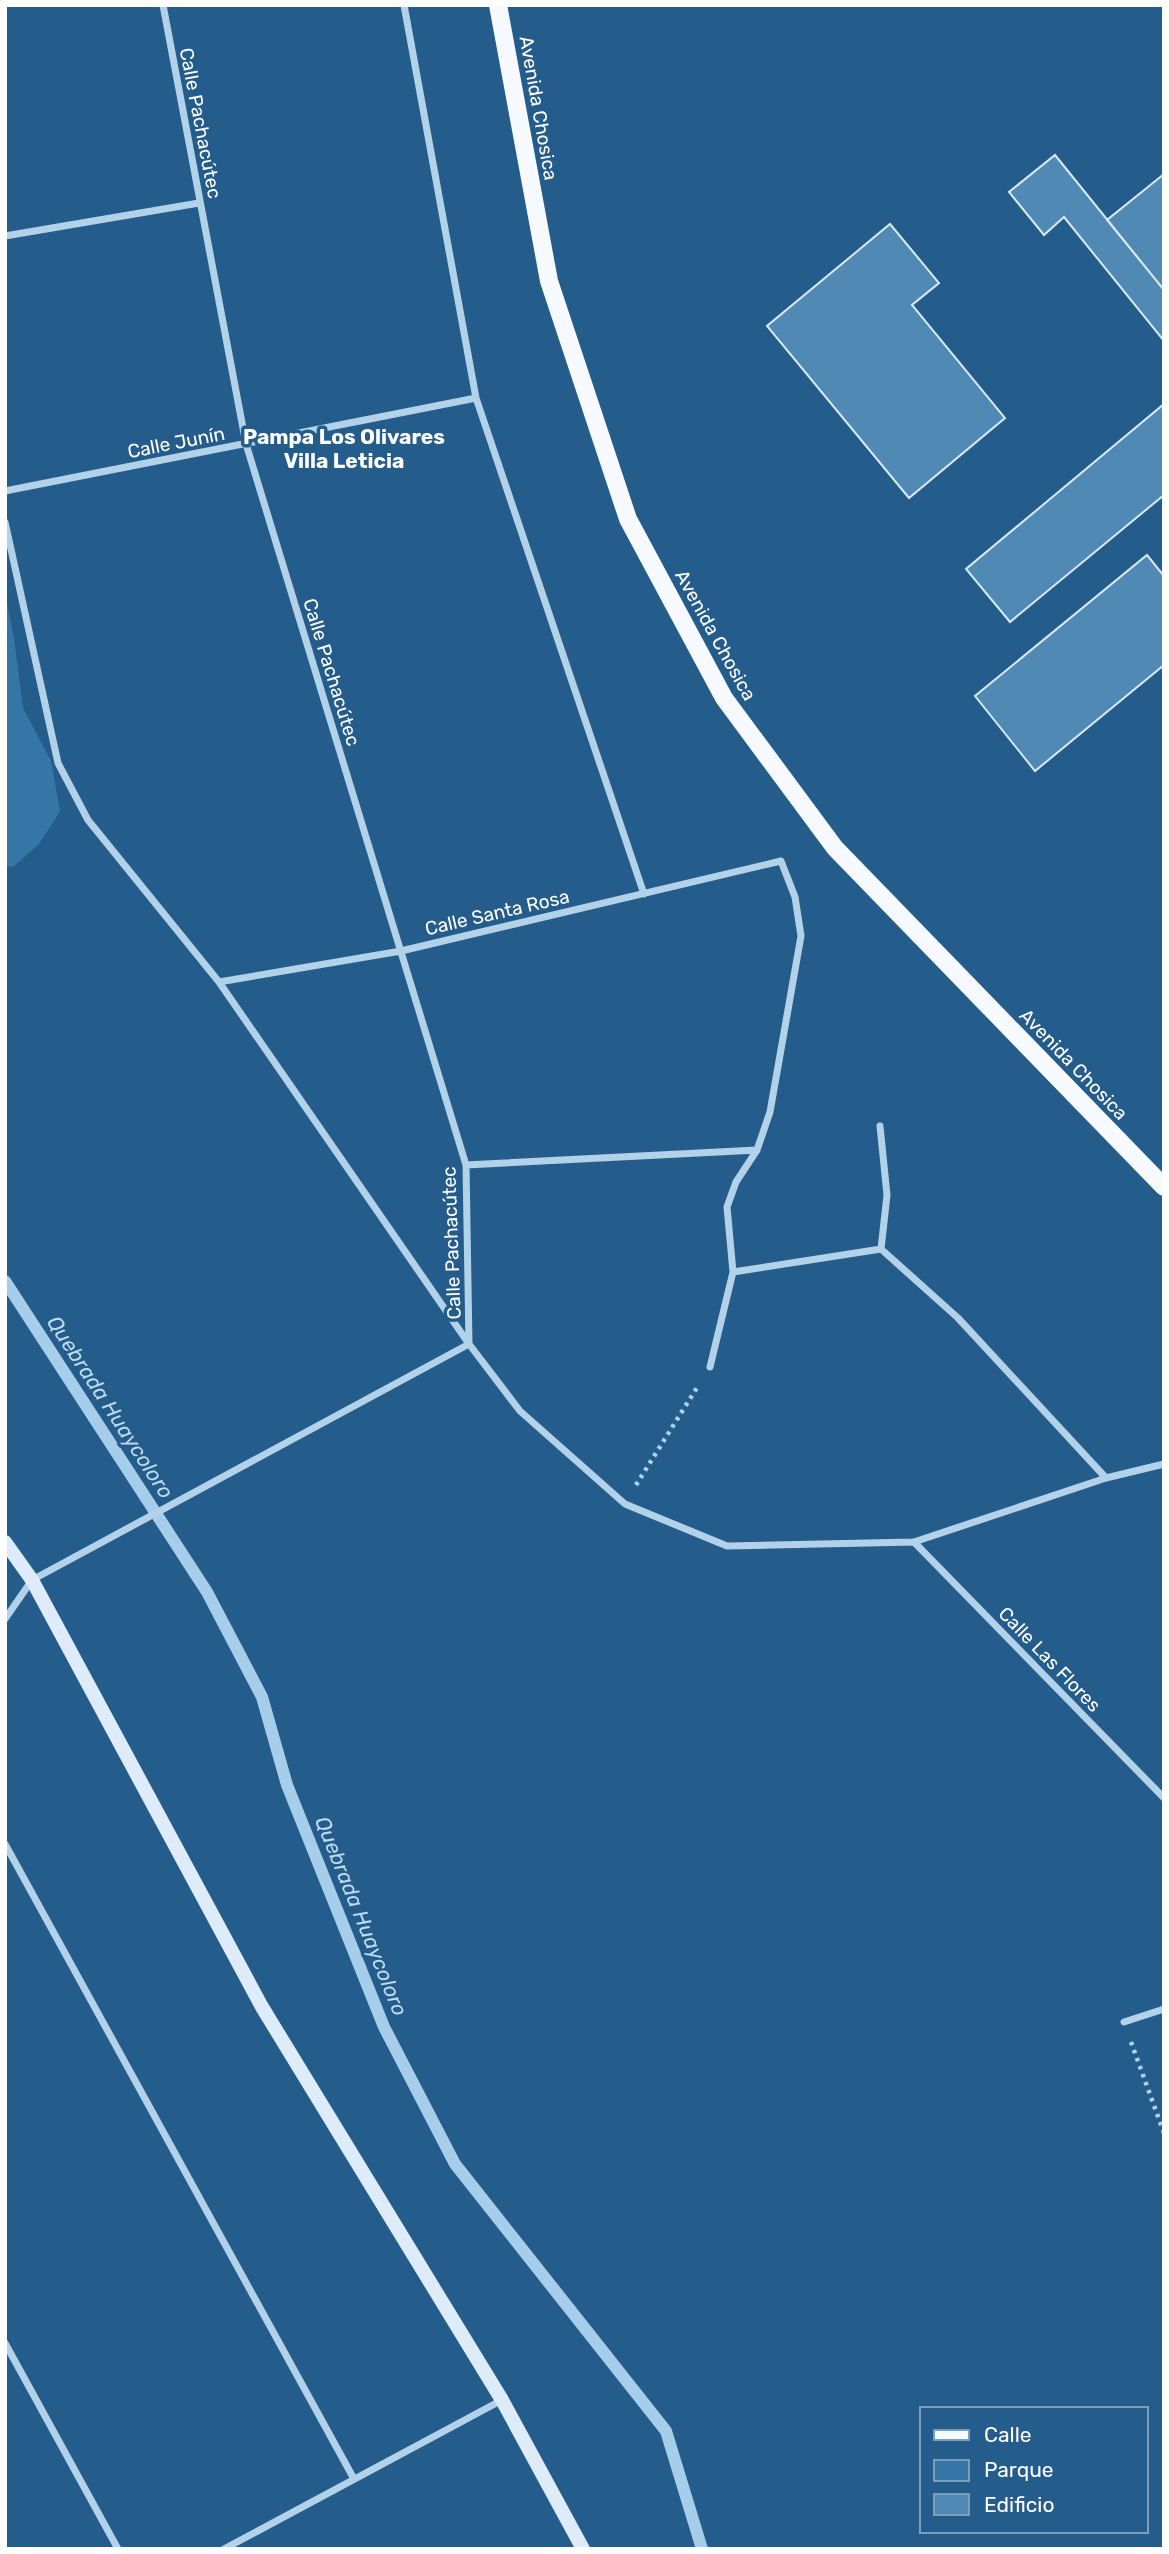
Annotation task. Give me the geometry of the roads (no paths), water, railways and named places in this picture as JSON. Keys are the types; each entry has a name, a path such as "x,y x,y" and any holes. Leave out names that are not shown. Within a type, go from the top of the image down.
{"main road":[{"name":"Avenida Chosica","path":"498,5 549,281 628,519 724,698 835,848 1164,1187"},
{"path":"5,1542 32,1580 262,2007 502,2400 583,2549"}],"street":[{"name":"Calle Pachacútec","path":"163,5 246,444 466,1165 470,1345"},
{"path":"404,5 476,398 644,894"},
{"path":"5,236 200,202"},
{"name":"Calle Junín","path":"5,491 476,398"},
{"path":"5,522 58,763 88,820 219,982 470,1345 520,1411 625,1504 727,1546 914,1542 1106,1478 1164,1465"},
{"name":"Calle Santa Rosa","path":"219,982 401,951 781,861 795,897 801,936 770,1112 757,1150"},
{"path":"880,1126 887,1195 881,1249"},
{"path":"466,1165 757,1150"},
{"path":"710,1367 733,1272 727,1207 736,1182 757,1150"},
{"path":"733,1272 881,1249"},
{"path":"881,1249 958,1318 1106,1478"},
{"path":"5,1619 32,1580 470,1345"},
{"name":"Calle Las Flores","path":"914,1542 1164,1798"},
{"path":"5,1844 354,2479"},
{"path":"1124,2022 1164,2009"},
{"path":"5,2343 118,2549"},
{"path":"224,2549 502,2400"}],"waterway":[{"name":"Quebrada Huaycoloro","path":"5,1281 207,1592 262,1697 287,1785 384,2027 455,2164 666,2431 702,2549"}],"district":[{"name":"Pampa Los Olivares Villa Leticia","path":"344,449"}]}
